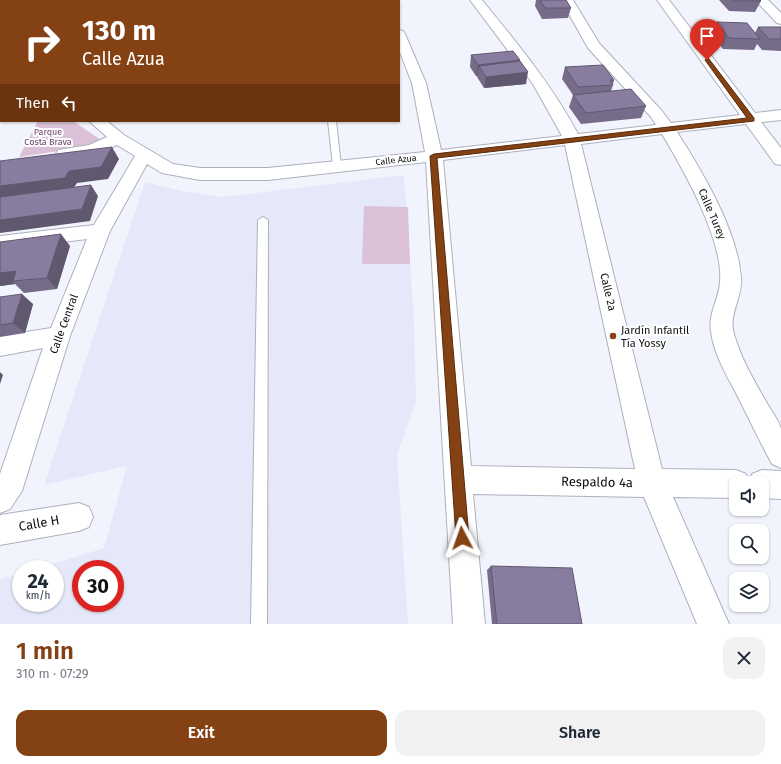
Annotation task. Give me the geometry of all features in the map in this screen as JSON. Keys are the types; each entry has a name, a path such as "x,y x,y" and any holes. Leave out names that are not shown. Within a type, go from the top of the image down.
{"street":[{"name":"Calle 2a","path":"476,0 537,81 561,116 572,139 652,483 713,624"},
{"name":"Calle Turey","path":"568,0 593,45 657,114 665,128 678,145 704,195 725,244 730,265 731,283 722,312 722,332 731,360 781,455"},
{"path":"663,0 781,160"},
{"path":"761,0 781,20"},
{"path":"400,36 419,84 434,156 469,624"},
{"name":"Calle Azua","path":"98,122 118,138 168,169 200,174 268,174 781,115"},
{"path":"46,157 92,150 118,138"},
{"name":"Calle Central","path":"0,498 12,480 59,336 100,230 144,155"},
{"path":"0,243 100,230"},
{"path":"0,346 59,336"},
{"name":"Respaldo 4a","path":"458,480 729,484"},
{"path":"769,484 781,485"},
{"name":"Calle H","path":"0,530 79,517"}],"lane":[{"path":"332,122 337,166"},
{"path":"259,624 263,220"}],"shaded area":[{"path":"404,175 414,320 416,401 397,455 408,624 0,624 0,579 12,576 12,612 64,612 64,561 104,548 127,466 44,485 145,182 182,191 222,197"}],"green space":[{"name":"Parque Costa Brava","path":"37,122 74,122 101,140 93,146 19,157"},
{"path":"364,206 408,207 410,264 362,264"}],"building":[{"path":"540,0 566,0 571,8 545,8"},
{"path":"760,0 761,1 734,1"},
{"path":"717,22 747,23 760,39 729,38"},
{"path":"758,27 781,27 781,39 769,39"},
{"path":"513,51 520,60 478,65 471,55"},
{"path":"520,61 528,72 486,77 479,66"},
{"path":"603,65 614,80 610,80 613,85 578,87 565,67"},
{"path":"631,89 646,106 586,113 573,95"},
{"path":"112,147 101,167 69,171 65,178 0,186 0,161"},
{"path":"91,185 82,209 0,220 0,197"},
{"path":"61,234 47,278 13,281 16,271 0,273 0,242"},
{"path":"22,294 13,323 0,325 0,297"},
{"path":"491,566 572,568 582,624 497,624"}],"place":[{"name":"Jardín Infantil Tía Yossy","path":"613,336"}],"route":[{"path":"462,538 434,156 752,119 707,60"}]}
